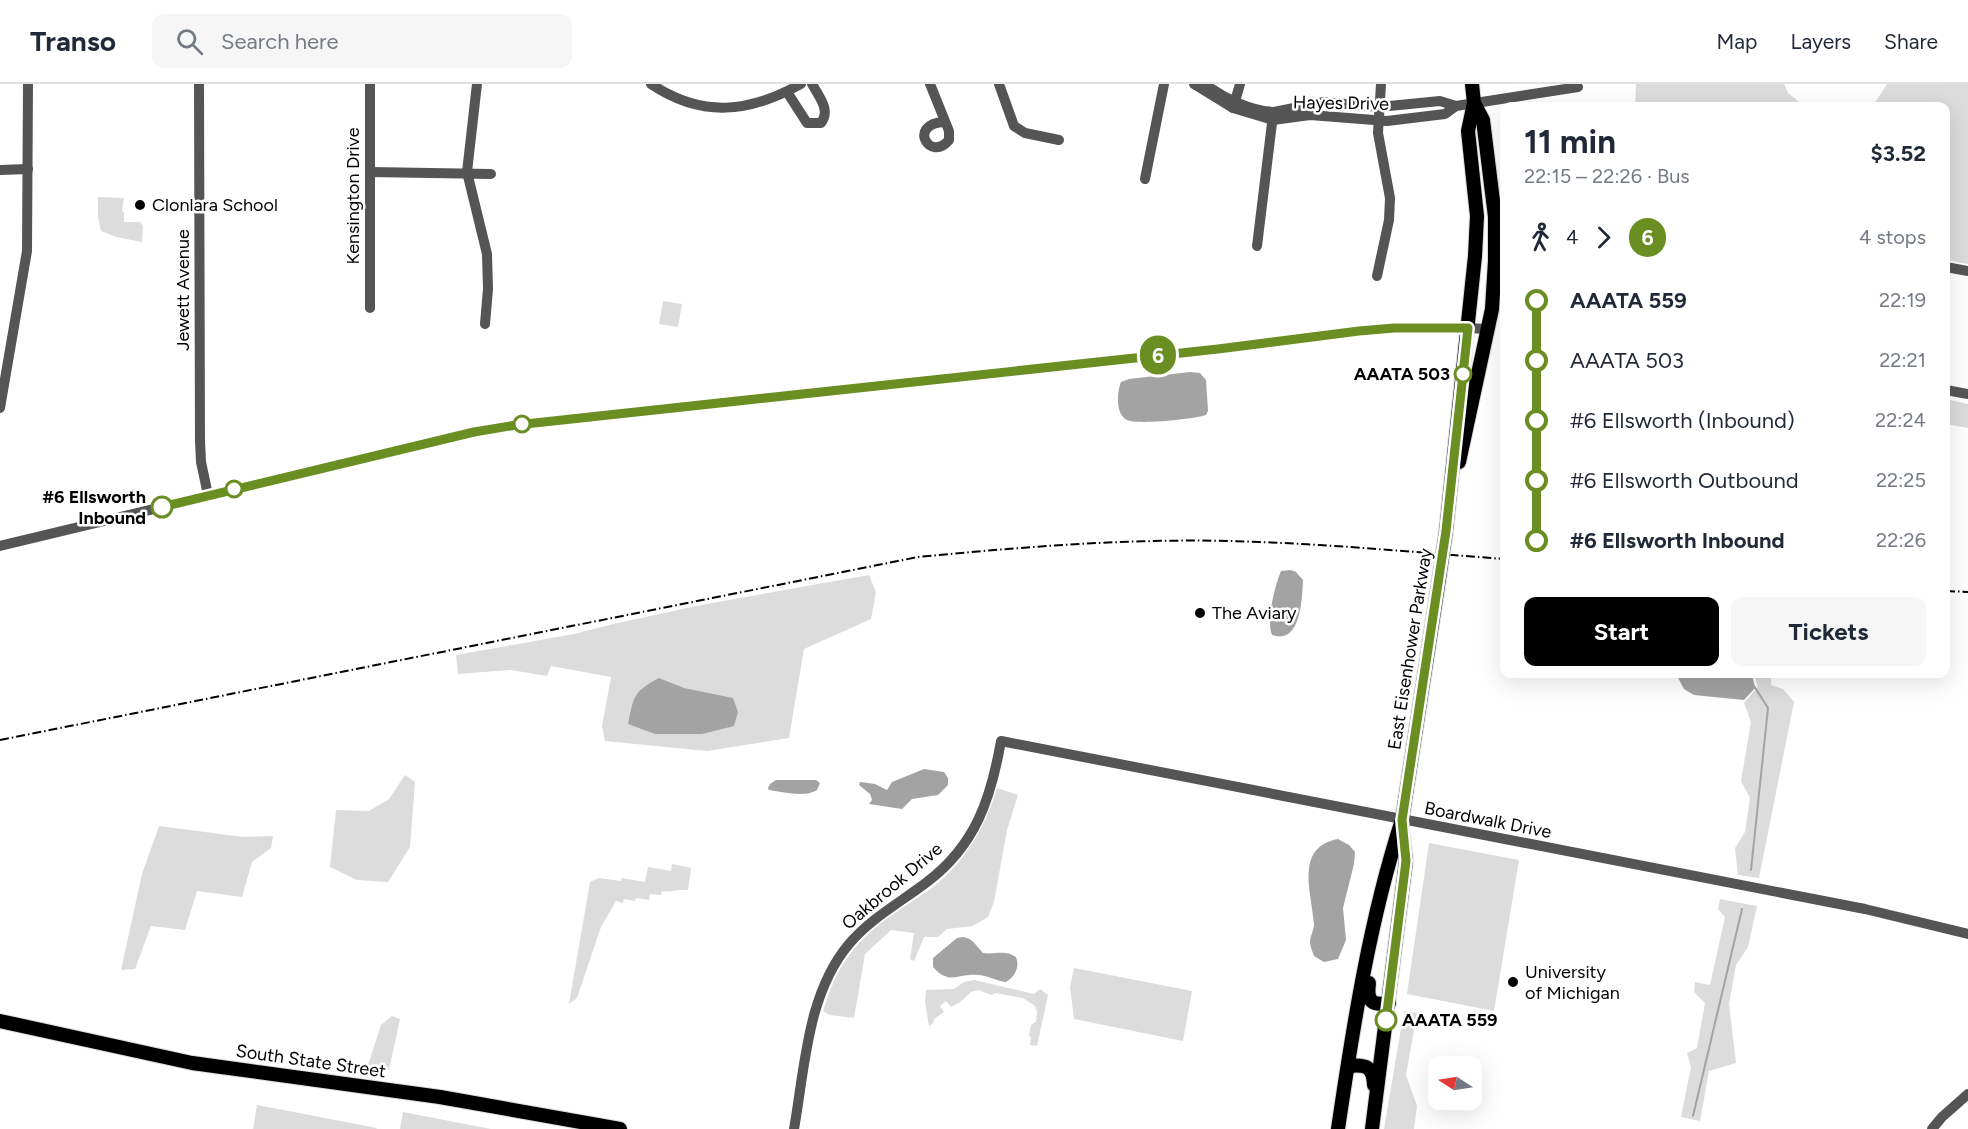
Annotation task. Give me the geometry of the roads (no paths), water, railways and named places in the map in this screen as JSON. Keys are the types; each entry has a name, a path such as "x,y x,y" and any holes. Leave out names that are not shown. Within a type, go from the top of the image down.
{"main road":[{"name":"East Eisenhower Parkway","path":"1338,1129 1373,934 1389,858 1402,820 1446,531 1468,328 1477,216 1468,130 1474,103 1472,84"},
{"name":"East Eisenhower Parkway","path":"1452,484 1463,450 1492,309 1500,217 1484,120 1474,103"},
{"name":"East Eisenhower Parkway","path":"1372,1129 1406,861 1402,820"},
{"path":"1373,934 1376,950 1369,999 1376,1004 1389,1003"},
{"name":"South State Street","path":"0,1021 192,1063 440,1096 620,1129"},
{"path":"1348,1065 1363,1065 1373,1073 1374,1085 1368,1129"},
{"path":"1343,1092 1347,1129"}],"street":[{"path":"0,408 27,251 28,84"},
{"name":"Jewett Avenue","path":"199,84 200,441 201,462 208,495"},
{"name":"Kensington Drive","path":"370,84 370,308"},
{"path":"477,84 467,172 486,254 488,290 485,324"},
{"path":"651,84 666,94 691,104 716,108 743,107 787,92 801,84"},
{"path":"787,92 807,123 821,123 826,111 813,84"},
{"path":"930,84 944,122"},
{"path":"999,84 1014,126 1025,133 1059,140"},
{"path":"1145,179 1164,84"},
{"name":"Hayes Drive","path":"1194,84 1234,105 1273,116 1310,115 1379,122 1445,114 1456,106 1578,87"},
{"name":"Hayes Drive","path":"1205,84 1234,105"},
{"path":"1234,105 1240,84"},
{"path":"1377,276 1389,220 1389,198 1378,134 1380,84"},
{"name":"Hayes Drive","path":"1273,116 1324,102 1379,107 1440,101 1456,106"},
{"path":"1257,246 1273,116"},
{"path":"0,170 28,169"},
{"path":"370,172 491,174"},
{"path":"1477,216 1500,217"},
{"path":"1950,268 1968,271"},
{"path":"0,546 474,432 516,425 1218,349 1359,331 1394,328 1487,329"},
{"path":"1950,391 1968,394"},
{"name":"Boardwalk Drive","path":"1001,741 1854,907 1968,934"},
{"name":"Oakbrook Drive","path":"794,1129 813,1018 820,995 833,968 849,944 868,926 929,881 962,847 978,822 989,798 1001,741"},
{"path":"1932,1129 1968,1094"}],"waterway":[{"path":"1751,870 1768,708 1754,686"},
{"path":"1693,1116 1742,909"}],"railway":[{"path":"0,740 918,557 1088,544 1216,541 1320,545 1500,559"},
{"path":"1950,591 1968,592"}],"place":[{"name":"Clonlara School","path":"140,205"},
{"name":"AAATA 503","path":"1463,374"},
{"name":"#6 Ellsworth Inbound","path":"162,507"},
{"name":"The Aviary","path":"1200,613"},
{"name":"University of Michigan","path":"1513,982"},
{"name":"AAATA 559","path":"1386,1020"}]}
